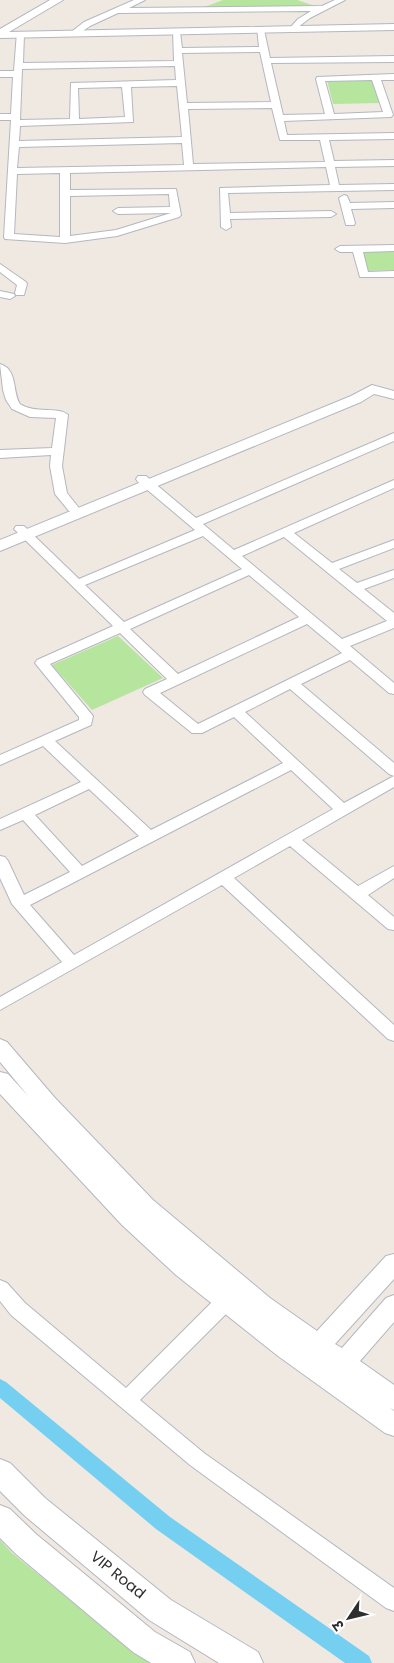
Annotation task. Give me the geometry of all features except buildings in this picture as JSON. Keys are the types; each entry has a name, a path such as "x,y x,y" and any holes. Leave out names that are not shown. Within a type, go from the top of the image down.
{"main road":[{"name":"VIP Road","path":"0,1472 35,1507 160,1610 247,1663"},
{"path":"0,1518 26,1544 144,1642 179,1663"}],"street":[{"path":"0,27 47,0"},
{"path":"0,35 34,12 58,0"},
{"path":"74,33 87,24 142,0"},
{"path":"190,10 216,0"},
{"path":"309,0 327,7"},
{"path":"293,29 294,25 303,18 342,0"},
{"path":"116,11 327,7"},
{"path":"0,35 394,28"},
{"path":"260,31 394,28"},
{"path":"260,31 283,138 394,136"},
{"path":"20,35 176,33"},
{"path":"176,33 189,167"},
{"path":"20,35 9,236 65,240 119,232 176,215 173,191 65,193"},
{"path":"178,51 264,49"},
{"path":"266,61 394,58"},
{"path":"0,74 18,70 179,63"},
{"path":"330,116 320,79 394,77"},
{"path":"278,118 388,115 376,78"},
{"path":"75,121 74,85 181,83"},
{"path":"0,117 15,120 130,120 126,84"},
{"path":"183,106 276,105"},
{"path":"324,138 330,164 346,206 350,223"},
{"path":"14,144 187,140"},
{"path":"0,163 13,167 65,170 394,163"},
{"path":"65,170 65,240"},
{"path":"225,216 268,202 338,188 394,187"},
{"path":"226,227 223,190 268,202 331,214"},
{"path":"117,192 119,232"},
{"path":"346,206 394,205"},
{"path":"118,211 175,210"},
{"path":"340,249 394,248"},
{"path":"357,249 364,275 394,274"},
{"path":"0,267 22,284 10,294"},
{"path":"0,367 8,377 8,390 15,407 28,414 62,415 56,466 61,494 73,508"},
{"path":"0,538 23,532 356,399 372,389 394,380"},
{"path":"372,389 394,394"},
{"path":"372,389 378,399 394,406"},
{"path":"77,584 394,437"},
{"path":"0,454 58,451"},
{"path":"0,546 23,532 73,508 145,482"},
{"path":"145,482 392,686"},
{"path":"233,555 287,533 394,484"},
{"path":"23,532 176,680"},
{"path":"287,533 394,621 340,644"},
{"path":"330,568 394,544"},
{"path":"0,760 86,722 86,716 42,663 251,570"},
{"path":"355,588 394,574"},
{"path":"308,618 150,692 197,730 351,654"},
{"path":"292,684 394,771"},
{"path":"236,711 342,810"},
{"path":"45,740 149,837"},
{"path":"20,904 292,764"},
{"path":"0,1004 394,781"},
{"path":"0,825 91,783"},
{"path":"25,813 80,873"},
{"path":"291,839 394,926"},
{"path":"0,861 20,904 72,963"},
{"path":"357,894 394,871"},
{"path":"223,877 394,1035"},
{"path":"0,1048 47,1104 145,1206 262,1305 311,1354"},
{"path":"0,1080 130,1219 184,1268 226,1301 336,1371 394,1399"},
{"path":"311,1354 394,1263"},
{"path":"0,1288 18,1309 197,1459 394,1601"},
{"path":"127,1400 226,1301"},
{"path":"336,1371 394,1305"},
{"path":"336,1371 394,1425"}],"green space":[{"path":"223,0 297,0 315,6 202,8"},
{"path":"373,79 380,103 333,104 327,80"},
{"path":"362,251 394,251 394,270 367,271"},
{"path":"118,636 163,678 92,710 52,665"},
{"path":"0,1540 12,1553 112,1634 152,1663 0,1663"}],"waterway":[{"path":"0,1387 163,1523 362,1663"}]}
